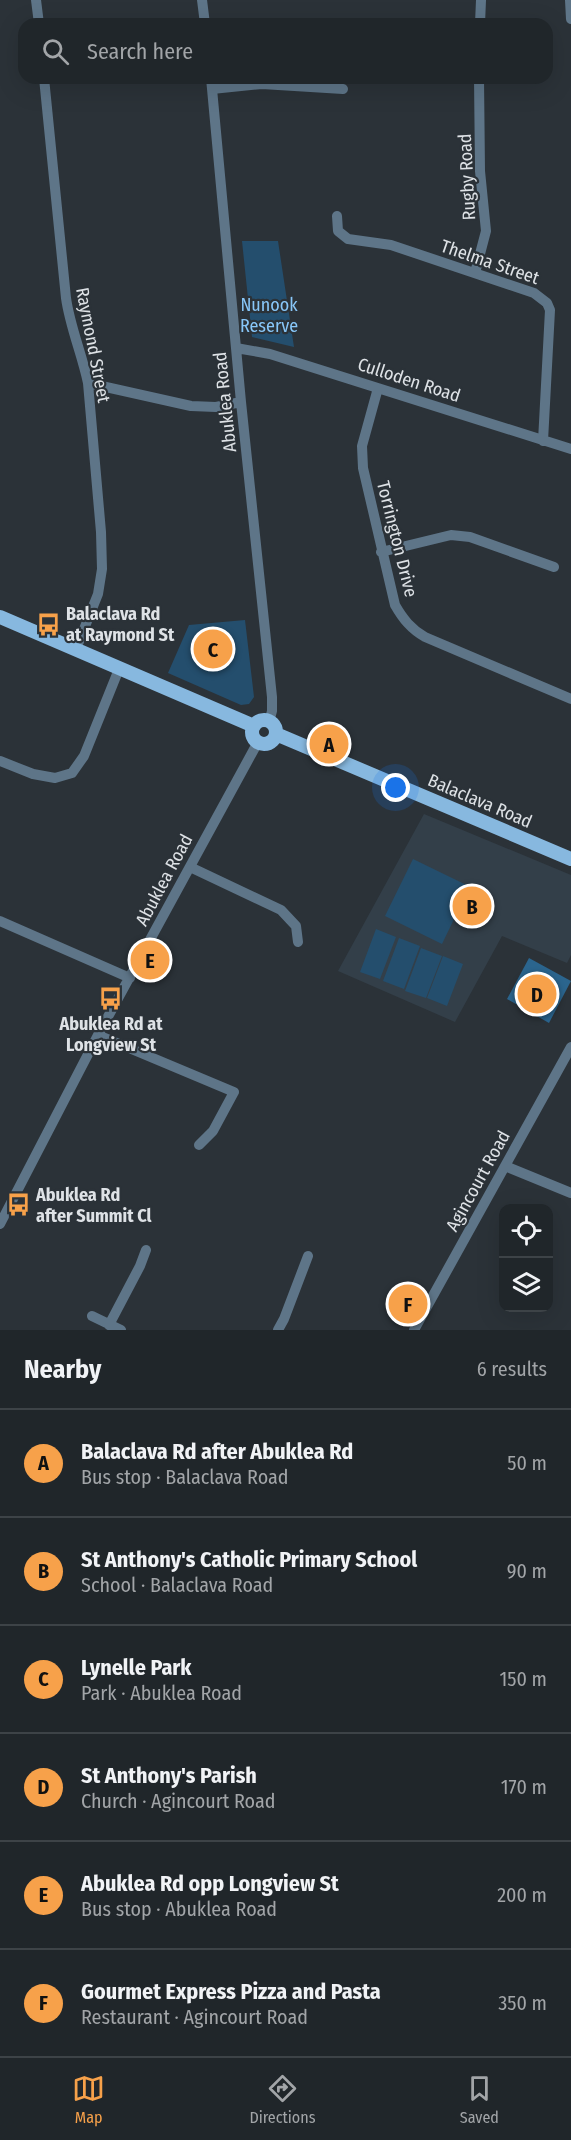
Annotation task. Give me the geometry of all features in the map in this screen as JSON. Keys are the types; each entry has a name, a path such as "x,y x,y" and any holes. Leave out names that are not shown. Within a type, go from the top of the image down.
{"main road":[{"path":"0,617 254,726"},
{"path":"261,721 272,728 269,743 258,742 253,736 254,726 261,721"},
{"name":"Balaclava Road","path":"272,728 571,859"}],"street":[{"path":"36,0 38,18"},
{"path":"202,0 204,18"},
{"path":"480,18 481,0"},
{"path":"570,0 571,19"},
{"name":"Raymond Street","path":"45,84 66,298 70,323 88,383 101,532 102,569 98,594 76,650"},
{"name":"Abuklea Road","path":"212,84 241,402 272,697 272,728"},
{"path":"262,84 343,89"},
{"name":"Rugby Road","path":"475,273 486,231 480,171 479,84"},
{"name":"Thelma Street","path":"337,216 338,231 348,239 391,245 534,293 547,303 550,310 543,441"},
{"name":"Culloden Road","path":"236,348 270,354 571,449"},
{"path":"88,383 191,406 216,407 241,402"},
{"name":"Torrington Drive","path":"378,388 362,446 363,468 395,605 403,619 425,638 571,699"},
{"path":"381,552 452,535 470,537 554,567"},
{"path":"0,761 33,774 56,778 72,773 84,756 119,669"},
{"name":"Abuklea Road","path":"0,1224 98,1035 258,742"},
{"path":"190,867 281,910 296,926 298,942"},
{"path":"0,921 130,978"},
{"path":"98,1035 234,1092 213,1131 198,1145"},
{"name":"Agincourt Road","path":"414,1330 571,1047"},
{"path":"506,1166 571,1193"},
{"path":"109,1325 146,1250"},
{"path":"278,1330 308,1256"},
{"path":"92,1316 122,1330"}],"shaded area":[{"path":"424,814 571,875 571,955 567,963 502,936 455,1022 338,971"}],"green space":[{"name":"Nunook Reserve","path":"242,241 278,241 294,347 252,337"},
{"path":"245,620 254,697 249,704 241,705 168,673 189,625"},
{"path":"413,859 487,895 474,921 457,913 442,944 385,916"},
{"path":"376,929 396,937 380,979 360,972"},
{"path":"399,938 420,946 404,989 383,981"},
{"path":"421,948 442,956 426,998 405,991"},
{"path":"443,956 463,964 447,1006 427,998"}],"building":[{"path":"529,958 571,981 549,1023 507,999"}],"place":[{"name":"Balaclava Rd at Raymond St","path":"48,624"},
{"name":"Lynelle Park","path":"213,649"},
{"name":"Balaclava Rd after Abuklea Rd","path":"329,744"},
{"name":"St Anthony's Catholic Primary School","path":"472,906"},
{"name":"Abuklea Rd opp Longview St","path":"150,960"},
{"name":"St Anthony's Parish","path":"537,994"},
{"name":"Abuklea Rd at Longview St","path":"111,998"},
{"name":"Abuklea Rd after Summit Cl","path":"18,1205"},
{"name":"Gourmet Express Pizza and Pasta","path":"408,1304"}]}
